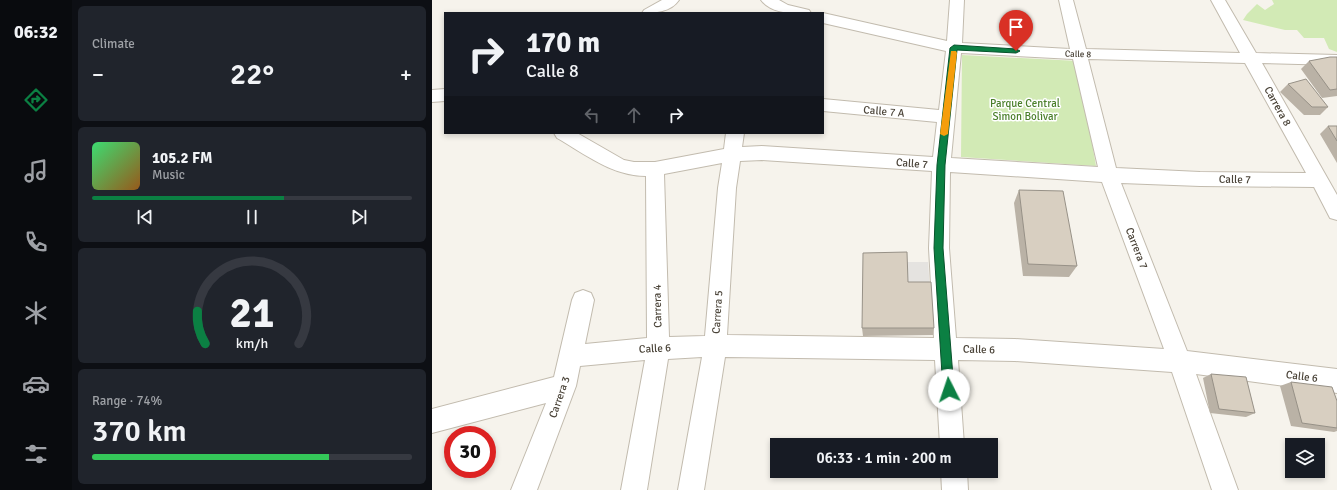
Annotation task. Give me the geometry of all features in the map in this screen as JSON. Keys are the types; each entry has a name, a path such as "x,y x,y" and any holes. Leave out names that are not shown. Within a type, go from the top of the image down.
{"street":[{"path":"651,12 672,0"},
{"path":"768,0 780,10 796,12"},
{"path":"952,438 938,248 941,165 954,48 957,0"},
{"name":"Carrera 7","path":"1066,0 1109,175 1180,361 1225,490"},
{"name":"Carrera 8","path":"1218,0 1337,212"},
{"name":"Calle 8","path":"824,18 954,48 1079,54 1337,60"},
{"path":"432,96 444,95"},
{"name":"Calle 7 A","path":"824,105 946,117"},
{"name":"Calle 7","path":"565,134 620,166 634,168 655,169 733,154 762,153 1109,175 1200,179 1319,180"},
{"name":"Carrera 5","path":"691,490 715,346 727,188 735,134"},
{"name":"Carrera 4","path":"634,490 638,474 658,348 655,169"},
{"name":"Carrera 3","path":"524,490 564,386 572,356 583,300"},
{"name":"Calle 6","path":"572,356 658,348 715,346 946,348 1023,351 1180,361 1337,381"},
{"path":"432,421 564,386"},
{"path":"954,478 955,490"}],"green space":[{"path":"1272,0 1337,0 1337,52 1329,49 1324,38 1304,38 1297,30 1285,30 1243,20 1257,4 1265,10 1274,4"},
{"name":"Parque Central Simon Bolivar","path":"962,55 1078,61 1096,166 961,157"}],"shaded area":[{"path":"906,262 928,262 930,290 908,291"}],"building":[{"path":"1337,57 1337,89 1330,90 1309,61"},
{"path":"1306,79 1328,107 1312,107 1288,84"},
{"path":"1328,126 1337,126 1337,141"},
{"path":"1019,190 1063,191 1077,266 1028,264"},
{"path":"907,252 908,282 931,282 934,328 862,328 863,253"},
{"path":"1211,374 1246,377 1255,413 1219,409"},
{"path":"1291,382 1332,387 1337,401 1337,428 1302,423"}],"slow traffic":[{"path":"944,134 953,53"}],"route":[{"path":"949,390 938,248 941,165 954,48 1016,51"}]}
